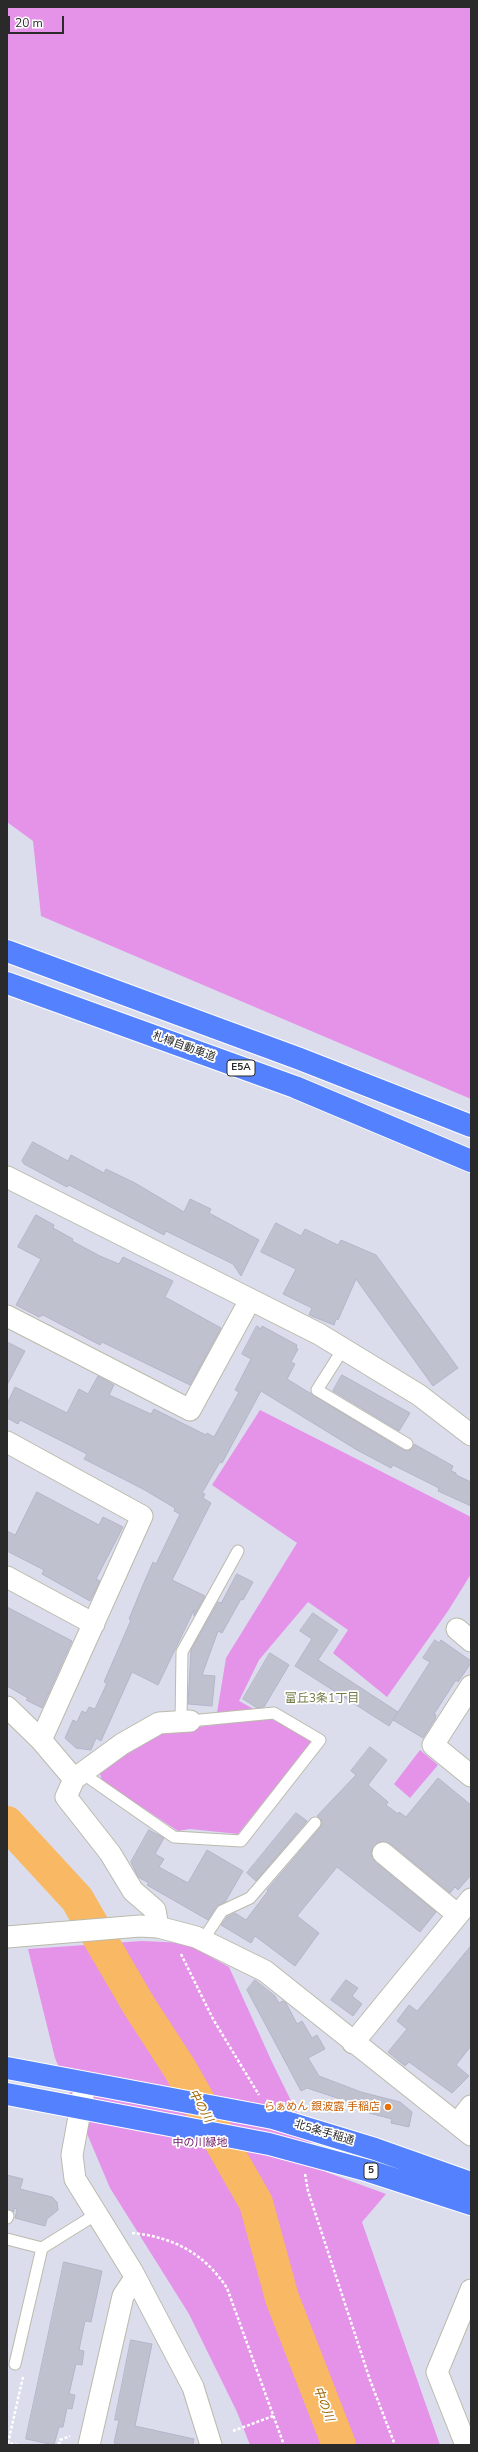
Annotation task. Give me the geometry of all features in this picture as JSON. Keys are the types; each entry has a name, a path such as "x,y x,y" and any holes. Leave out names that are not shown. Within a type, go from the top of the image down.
{"highway":[{"path":"7,951 300,1058 471,1126"},
{"name":"札樽自動車道","path":"7,983 295,1087 471,1161"},
{"name":"北5条手稲通","path":"7,2068 85,2084 155,2096 267,2109 471,2183"},
{"name":"5","path":"7,2094 269,2144 369,2171 471,2204"}],"street":[{"path":"7,1177 250,1300 343,1349 419,1395 471,1435"},
{"path":"7,1316 190,1410 250,1300"},
{"path":"7,1442 142,1516 41,1740"},
{"path":"7,1577 94,1624"},
{"path":"471,1686 433,1745 471,1776"},
{"path":"7,1707 78,1776"},
{"path":"149,1926 155,1910 133,1891 110,1853 66,1797 78,1776 122,1744 159,1723 186,1721"},
{"path":"383,1853 458,1915"},
{"path":"353,2043 471,1899"},
{"path":"9,1936 149,1926 203,1940 265,1971 353,2043 464,2129 471,2106"},
{"path":"85,2084 72,2155 75,2179 95,2215 135,2278 193,2387 211,2445"},
{"path":"89,2445 123,2296 135,2278"},
{"path":"466,2445 437,2372 471,2290"}],"lane":[{"path":"343,1349 317,1390 407,1444"},
{"path":"78,1776 174,1837 241,1841 320,1740 274,1713 186,1721 182,1652 238,1551"},
{"path":"203,1940 222,1911 250,1898 314,1823"},
{"path":"16,2369 42,2248 95,2215"},
{"path":"7,2239 42,2248"}],"path":[{"path":"179,1951 213,2019 267,2109"},
{"path":"305,2172 308,2191 370,2380 396,2445"},
{"path":"130,2232 157,2235 175,2243 205,2261 217,2273 227,2288 284,2445"},
{"path":"16,2369 23,2375 8,2443 18,2445"},
{"path":"233,2431 273,2416"},
{"path":"59,2445 60,2440 70,2436"}],"green space":[{"path":"7,7 471,7 471,1099 41,916 33,841 7,822"},
{"path":"260,1410 471,1517 471,1574 448,1611 387,1697 333,1653 348,1630 308,1602 259,1660 239,1701 312,1741 238,1834 190,1829 178,1831 102,1781 99,1770 166,1730 215,1725 226,1658 297,1543 212,1485"},
{"path":"420,1750 438,1765 410,1798 394,1784"},
{"name":"中の川緑地","path":"142,1941 185,1943 229,1967 272,2062 326,2172 386,2194 362,2222 440,2445 250,2445 237,2412 189,2314 110,2188 55,2058 28,1949"}],"building":[{"path":"33,1142 68,1161 71,1155 104,1173 106,1169 135,1183 184,1212 190,1199 211,1209 209,1213 259,1240 241,1276 233,1264 166,1231 164,1235 69,1185 67,1187 24,1164 22,1161"},
{"path":"36,1215 54,1225 53,1228 73,1239 72,1241 100,1256 119,1264 123,1257 173,1281 165,1297 221,1328 190,1385 102,1342 100,1345 43,1315 39,1317 16,1305 41,1259 18,1247"},
{"path":"276,1223 301,1236 305,1229 338,1245 341,1240 376,1255 458,1368 433,1386 356,1279 338,1320 336,1319 334,1325 309,1315 312,1308 283,1294 296,1269 261,1252"},
{"path":"257,1326 261,1329 262,1326 297,1345 296,1348 298,1349 291,1362 295,1364 287,1379 403,1450 410,1450 414,1444 453,1466 451,1471 471,1482 471,1506 438,1491 439,1488 393,1465 391,1468 357,1450 261,1391 222,1463 220,1462 202,1493 205,1494 203,1498 211,1503 172,1580 205,1596 194,1616 194,1610 158,1685 132,1672 101,1741 96,1738 91,1750 76,1748 65,1738 73,1720 77,1722 82,1711 86,1713 89,1707 95,1709 107,1683 104,1682 131,1620 129,1619 153,1562 156,1564 180,1514 174,1511 175,1508 143,1489 84,1459 87,1454 20,1420 18,1424 7,1418 7,1404 15,1387 67,1413 79,1389 88,1394 98,1376 114,1385 109,1395 151,1414 154,1409 206,1435 207,1433 214,1437 239,1392 235,1390 251,1359 242,1354"},
{"path":"7,1342 25,1351 7,1385"},
{"path":"342,1375 410,1413 399,1431 333,1391"},
{"path":"37,1492 99,1525 103,1517 123,1527 96,1579 100,1581 90,1601 42,1574 44,1570 7,1551 7,1531 15,1535"},
{"path":"237,1574 253,1582 243,1600 241,1599 222,1633 218,1631 202,1675 215,1676 212,1706 188,1704 191,1650 218,1602 221,1603"},
{"path":"7,1607 72,1641 42,1708 26,1700 28,1698 7,1686"},
{"path":"313,1613 338,1630 318,1660 398,1712 389,1726 295,1666 312,1639 300,1631"},
{"path":"435,1640 439,1643 441,1640 471,1661 471,1663 458,1682 456,1680 434,1714 436,1715 435,1719 423,1738 393,1720 430,1662 423,1658"},
{"path":"270,1653 289,1665 264,1707 257,1708 243,1699"},
{"path":"370,1747 387,1760 368,1785 388,1802 386,1805 398,1814 399,1812 406,1817 438,1778 471,1805 471,1875 458,1890 455,1887 450,1893 391,1844 378,1842 371,1851 375,1862 436,1912 420,1932 337,1867 297,1916 319,1933 295,1966 255,1936 251,1943 221,1925 227,1917 235,1913 246,1920 268,1891 267,1890 320,1828 322,1821 317,1816 356,1775 351,1771"},
{"path":"296,1813 307,1821 256,1881 247,1873"},
{"path":"149,1830 164,1838 155,1854 164,1859 159,1867 188,1883 207,1850 243,1871 225,1902 216,1907 208,1920 147,1885 149,1883 138,1877 131,1862"},
{"path":"471,1946 471,2046 456,2065 469,2076 452,2093 409,2062 405,2066 388,2052 407,2029 397,2021 409,2005 417,2011"},
{"path":"255,1980 275,1996 279,2003 283,2001 286,2003 297,2024 302,2021 312,2038 317,2035 325,2049 308,2058 319,2076 361,2092 400,2102 412,2112 409,2127 391,2123 392,2119 369,2113 370,2109 307,2088 301,2091 247,1990"},
{"path":"346,1980 358,1988 352,1996 362,2004 353,2016 331,2000"},
{"path":"7,2175 23,2179 20,2189 52,2197 57,2202 58,2210 47,2219 45,2226 15,2218 17,2209 14,2208 14,2212 7,2209"},
{"path":"64,2262 102,2271 91,2322 85,2321 79,2350 84,2351 82,2365 76,2364 69,2394 75,2395 72,2409 67,2408 63,2427 59,2427 54,2445 26,2439"},
{"path":"131,2340 152,2344 135,2426 194,2439 193,2445 125,2445 114,2443 119,2420 115,2420"}],"waterway":[{"name":"中の川","path":"7,1823 77,1899 138,2004 180,2069 256,2203 282,2298 339,2445"}],"place":[{"name":"らぁめん 銀波露 手稲店","path":"388,2107"}],"district":[{"name":"富丘3条1丁目","path":"322,1699"}]}
